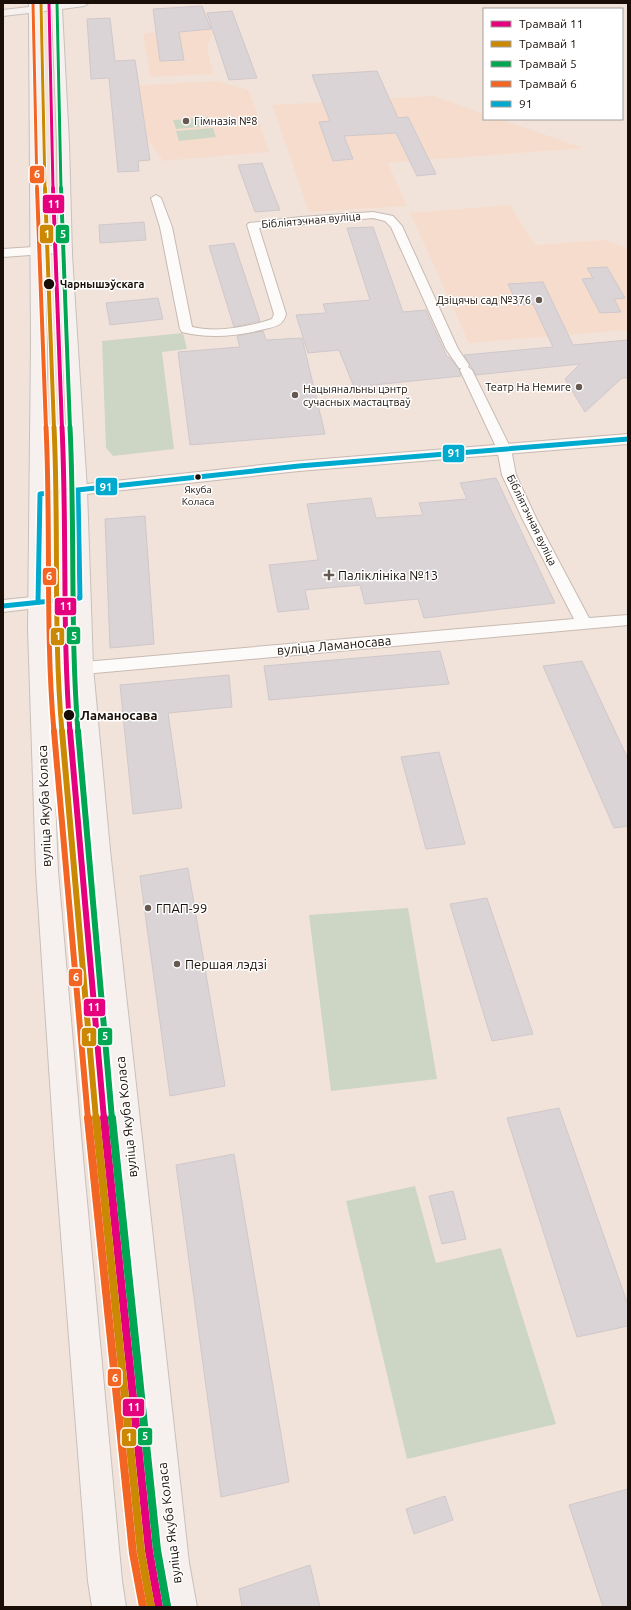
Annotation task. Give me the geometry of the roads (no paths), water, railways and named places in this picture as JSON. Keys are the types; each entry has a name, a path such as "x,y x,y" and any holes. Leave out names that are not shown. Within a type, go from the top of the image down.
{"main road":[{"path":"3,6 84,3"},
{"path":"3,13 32,5"},
{"name":"вуліца Якуба Коласа","path":"32,5 36,100 36,251 39,343 39,672 47,871 70,1173 104,1565 109,1607"},
{"name":"вуліца Якуба Коласа","path":"56,5 63,143 65,249 78,490 83,667 99,850 126,1116 172,1555 180,1607"},
{"path":"40,494 232,473 628,439"},
{"path":"3,606 80,598"}],"street":[{"name":"Бібліятэчная вуліца","path":"156,198 166,227 186,329 204,333 265,326 277,321 280,314 253,225 374,215 388,218 396,226 452,349 464,367 504,449 509,475 530,520 584,623"},
{"path":"3,253 65,249"},
{"name":"вуліца Ламаносава","path":"39,672 628,620"}],"tram line":[{"name":"6","path":"33,3 38,219 49,491 50,683 91,1152 133,1553 143,1607"},
{"name":"1","path":"41,3 46,218 57,491 58,683 99,1152 141,1552 151,1607"},
{"name":"11","path":"49,3 54,218 65,491 66,682 107,1151 149,1551 159,1607"},
{"name":"5","path":"57,3 62,218 73,491 74,682 115,1150 157,1550 167,1606"}],"place":[{"name":"Гімназія №8","path":"186,121"},
{"name":"Чарнышэўскага","path":"49,284"},
{"name":"Дзіцячы сад №376","path":"539,300"},
{"name":"Театр На Немиге","path":"579,387"},
{"name":"Нацыянальны цэнтр сучасных мастацтваў","path":"295,395"},
{"name":"Якуба Коласа","path":"198,477"},
{"name":"Паліклініка №13","path":"329,575"},
{"name":"Ламаносава","path":"69,715"},
{"name":"ГПАП-99","path":"148,908"},
{"name":"Першая лэдзі","path":"177,964"}]}
